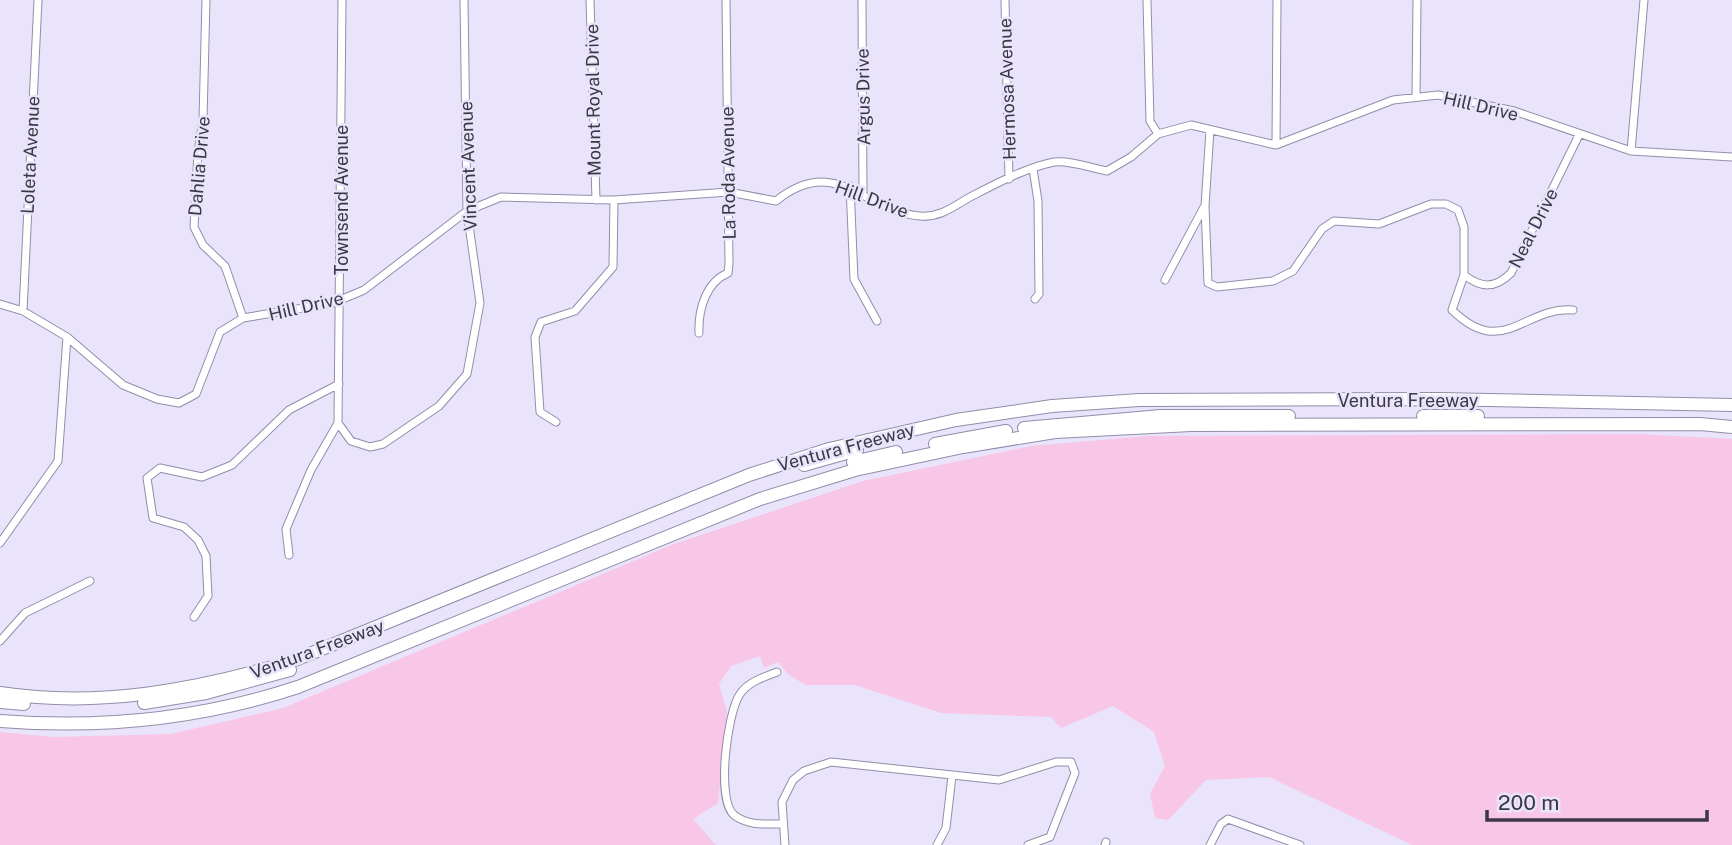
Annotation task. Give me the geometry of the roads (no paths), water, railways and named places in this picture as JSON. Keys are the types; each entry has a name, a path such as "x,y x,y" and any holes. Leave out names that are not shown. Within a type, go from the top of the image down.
{"highway":[{"name":"Ventura Freeway","path":"0,693 78,698 145,695 241,676 290,662 749,475 829,449 957,420 1052,406 1139,400 1469,400 1732,405"},
{"path":"1469,400 1486,408 1732,413"},
{"path":"509,600 530,585 555,574 723,505 804,477 873,457 1056,423 1161,416 1732,419"},
{"path":"0,702 75,706 120,705 195,695 258,681 333,654 743,486 863,448 945,429 957,420"},
{"name":"Ventura Freeway","path":"0,721 92,724 148,720 247,704 298,687 760,499 894,460 1014,438 1117,427 1191,425 1700,424 1732,427"},
{"path":"0,714 81,718 137,715 148,720"}],"street":[{"name":"Loleta Avenue","path":"23,311 38,0"},
{"name":"Dahlia Drive","path":"206,0 203,120 194,227 202,245 225,266 243,318"},
{"name":"Townsend Avenue","path":"289,555 286,529 311,470 338,422 342,0"},
{"name":"Vincent Avenue","path":"338,422 351,441 370,447 383,444 439,406 467,374 480,303 467,211 464,0"},
{"name":"Mount Royal Drive","path":"590,0 596,200"},
{"name":"La Roda Avenue","path":"699,333 698,320 710,285 728,273 726,0"},
{"name":"Argus Drive","path":"862,0 863,194"},
{"name":"Hermosa Avenue","path":"1005,0 1009,179"},
{"path":"1147,0 1150,121 1158,134"},
{"path":"1276,145 1277,0"},
{"path":"1416,97 1417,0"},
{"path":"1631,151 1644,0"},
{"name":"Hill Drive","path":"0,304 23,311 67,337 123,385 157,400 179,403 195,394 220,332 243,318 341,300 364,290 467,211 501,197 614,201 729,192 776,201 796,186 831,183 850,186 892,210 922,216 949,211 972,195 1057,162 1107,171 1131,157 1158,134 1191,125 1276,145 1393,100 1438,95 1514,111 1631,151 1732,157"},
{"path":"1210,130 1205,206 1208,283 1217,287 1273,281 1293,271 1322,229 1334,221 1379,225 1431,204 1446,204 1458,210 1464,227 1464,275 1452,310 1466,324 1498,332 1519,327 1531,318 1553,310 1573,310"},
{"name":"Neal Drive","path":"1464,275 1489,286 1497,285 1511,273 1579,135"},
{"name":"Hermosa Avenue","path":"1034,169 1038,201 1039,294 1035,299"},
{"path":"850,186 854,279 877,321"},
{"name":"Mount Royal Drive","path":"556,422 540,412 535,337 541,322 575,311 613,267 614,201"},
{"path":"1165,280 1205,206"},
{"path":"0,543 58,461 67,337"},
{"path":"194,617 208,596 206,556 198,540 184,527 153,518 147,478 160,468 202,477 232,465 289,410 339,384"},
{"path":"0,641 25,613 90,581"},
{"path":"777,672 761,678 740,694 730,725 724,789 725,801 736,817 751,824 782,824"},
{"path":"785,845 782,802 793,780 804,771 831,762 1006,780 1068,761 1075,772 1049,837 1028,845"},
{"path":"937,845 946,828 952,776"},
{"path":"1210,845 1224,820 1232,820 1300,845"}]}
